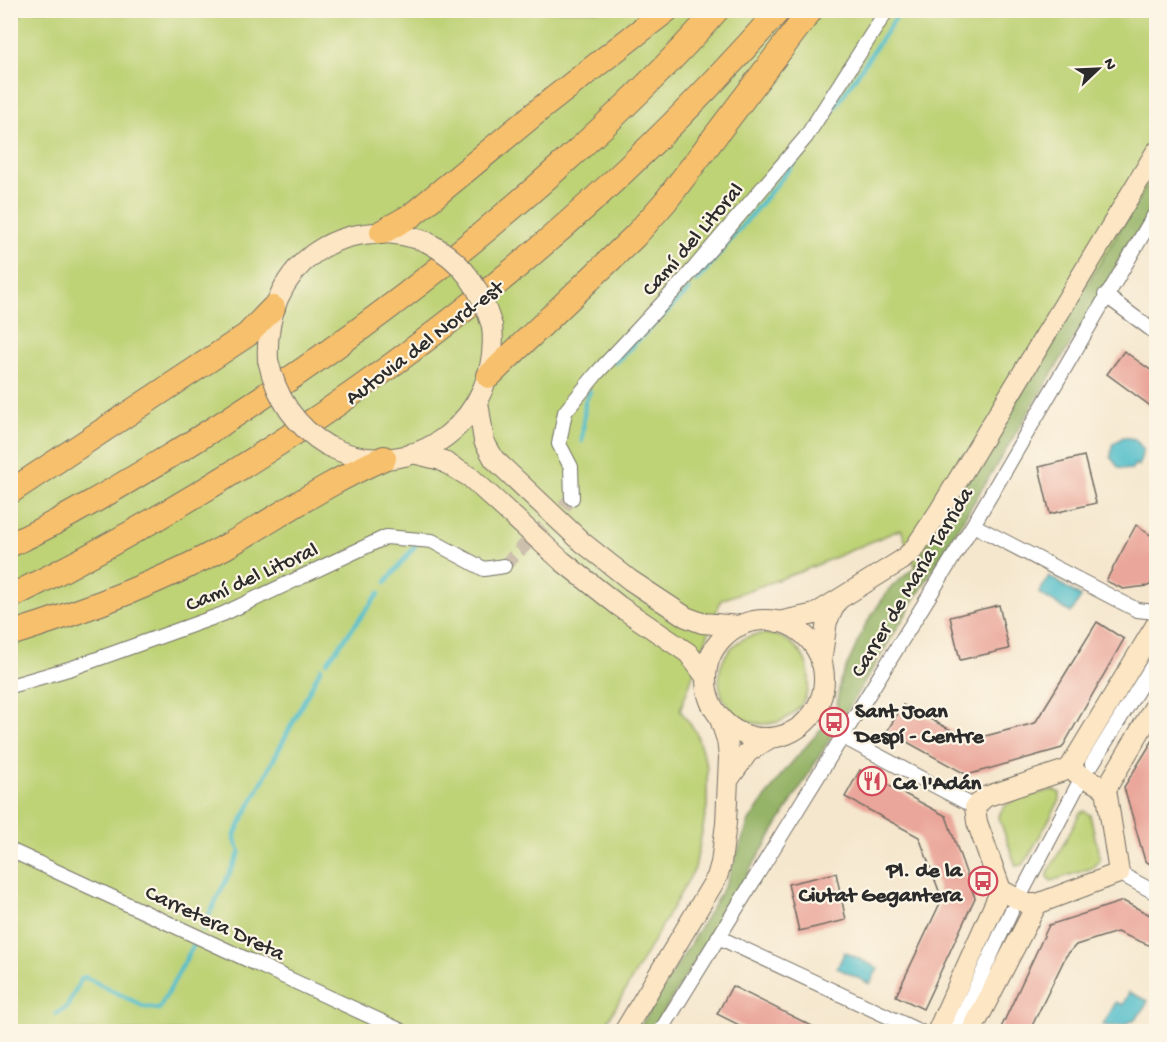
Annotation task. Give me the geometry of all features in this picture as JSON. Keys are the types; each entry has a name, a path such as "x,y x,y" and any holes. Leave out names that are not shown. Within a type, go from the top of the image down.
{"highway":[{"path":"382,232 412,215 544,106 667,10"},
{"name":"Autovia del Nord-est","path":"10,545 129,481 263,399 415,290 501,219 589,140 644,88 717,10"},
{"name":"Autovia del Nord-est","path":"10,597 156,521 310,425 369,384 502,281 617,181 694,105 779,10"},
{"path":"489,376 635,236 658,211 694,167 811,10"},
{"path":"10,492 247,335 273,308"},
{"path":"10,634 100,604 180,569 233,542 338,479 384,458"}],"main road":[{"name":"Carrer de Maria Tarrida","path":"778,622 808,617 836,603 902,560 924,534 1156,152"},
{"path":"367,232 382,232 401,233 427,242 458,261 469,274 483,298 492,326 493,362 478,402 453,431 413,453 384,458 348,454 328,446 308,432 291,414 274,384 268,360 267,335 273,308 290,276 307,258 341,239 367,232"},
{"path":"478,402 484,441 494,459 582,542 630,580 686,617 719,627 740,626 759,621 778,622 805,636 821,662 822,690 812,714 796,729 770,738 748,752 729,779"},
{"path":"413,453 441,460 465,473 562,561 620,606 688,653 706,677"},
{"name":"Carrer de Maria Tarrida","path":"821,662 827,621 836,603"},
{"path":"1074,776 1156,625"},
{"path":"624,1032 717,877 721,863 729,779 727,740 710,698 706,677 709,662 716,647 740,626"},
{"path":"1001,891 1027,904 1030,898 1119,873 1106,789 1156,704"},
{"path":"719,716 742,733 770,738"},
{"path":"936,1032 1001,891 977,822 975,807 985,797 1074,776 1106,789"},
{"path":"971,1032 1030,898"}],"street":[{"name":"Camí del Litoral","path":"572,498 571,467 560,444 565,412 597,373 684,280 806,137 887,10"},
{"name":"Carrer de Maria Tarrida","path":"660,1032 973,525 1156,213"},
{"path":"1106,295 1156,333"},
{"path":"973,525 1137,610 1156,612"},
{"name":"Camí del Litoral","path":"10,686 72,668 223,614 386,537 432,541 484,569 504,566"},
{"path":"1092,764 1156,660"},
{"path":"843,736 975,807"},
{"path":"1030,898 1074,776"},
{"name":"Carretera Dreta","path":"10,850 404,1032"},
{"path":"1119,873 1156,893"},
{"path":"955,1032 1011,912"},
{"path":"718,936 921,1032"}],"green space":[{"path":"25,10 1156,11 1156,171 915,567 901,529 805,570 721,600 680,710 696,732 707,767 707,807 695,868 602,1031 11,1031 10,28"},
{"path":"1156,171 1156,203 652,1031 637,1032 726,884 749,821 782,774 836,712 840,681 866,624 889,589 915,567"},
{"path":"764,634 781,638 796,647 805,662 809,679 805,696 796,711 781,720 764,724 747,720 732,711 723,696 719,679 723,662 732,647 747,638"},
{"path":"1053,790 1060,793 1060,800 1024,864 1016,866 999,818 1001,811 1012,801"},
{"path":"1084,811 1090,815 1100,859 1092,868 1051,881 1047,877 1048,873 1080,813"}],"water":[{"path":"1123,437 1135,439 1143,449 1139,466 1135,464 1131,470 1119,468 1111,458 1112,445"},
{"path":"1049,576 1081,597 1071,613 1039,593"},
{"path":"845,952 878,968 870,984 837,968"},
{"path":"1129,992 1148,1001 1145,1008 1130,1022 1118,1026 1103,1025 1116,1002 1123,1005"}],"building":[{"path":"1124,351 1156,374 1156,410 1107,374"},
{"path":"1084,456 1096,503 1050,514 1039,467"},
{"path":"1136,525 1156,539 1156,580 1148,586 1123,589 1106,581"},
{"path":"999,605 1009,649 960,660 950,617"},
{"path":"1097,622 1124,639 1062,748 967,775 887,731 903,705 970,740 1035,723"},
{"path":"1156,735 1156,867 1145,861 1124,787"},
{"path":"860,770 946,816 975,898 923,1009 896,996 942,899 919,837 845,797"},
{"path":"836,873 846,920 799,931 788,884"},
{"path":"1123,901 1156,918 1156,948 1117,932 1076,945 1066,956 1029,1032 999,1032 1049,925"},
{"path":"732,986 824,1032 753,1032 717,1014"}],"waterway":[{"path":"817,134 901,10"},
{"path":"696,282 809,145"},
{"path":"615,363 689,290"},
{"path":"582,441 585,402 590,391"},
{"path":"386,582 415,546"},
{"path":"327,662 379,593"},
{"path":"202,929 240,852 235,834 321,668"},
{"path":"56,1014 67,1007 81,979 85,977 145,1007 159,1009 197,939"}],"tunnel":[{"path":"504,566 572,498"}],"place":[{"name":"Sant Joan Despí - Centre","path":"834,722"},
{"name":"Ca l'Adán","path":"872,781"},
{"name":"Pl. de la Ciutat Gegantera","path":"983,881"}]}
